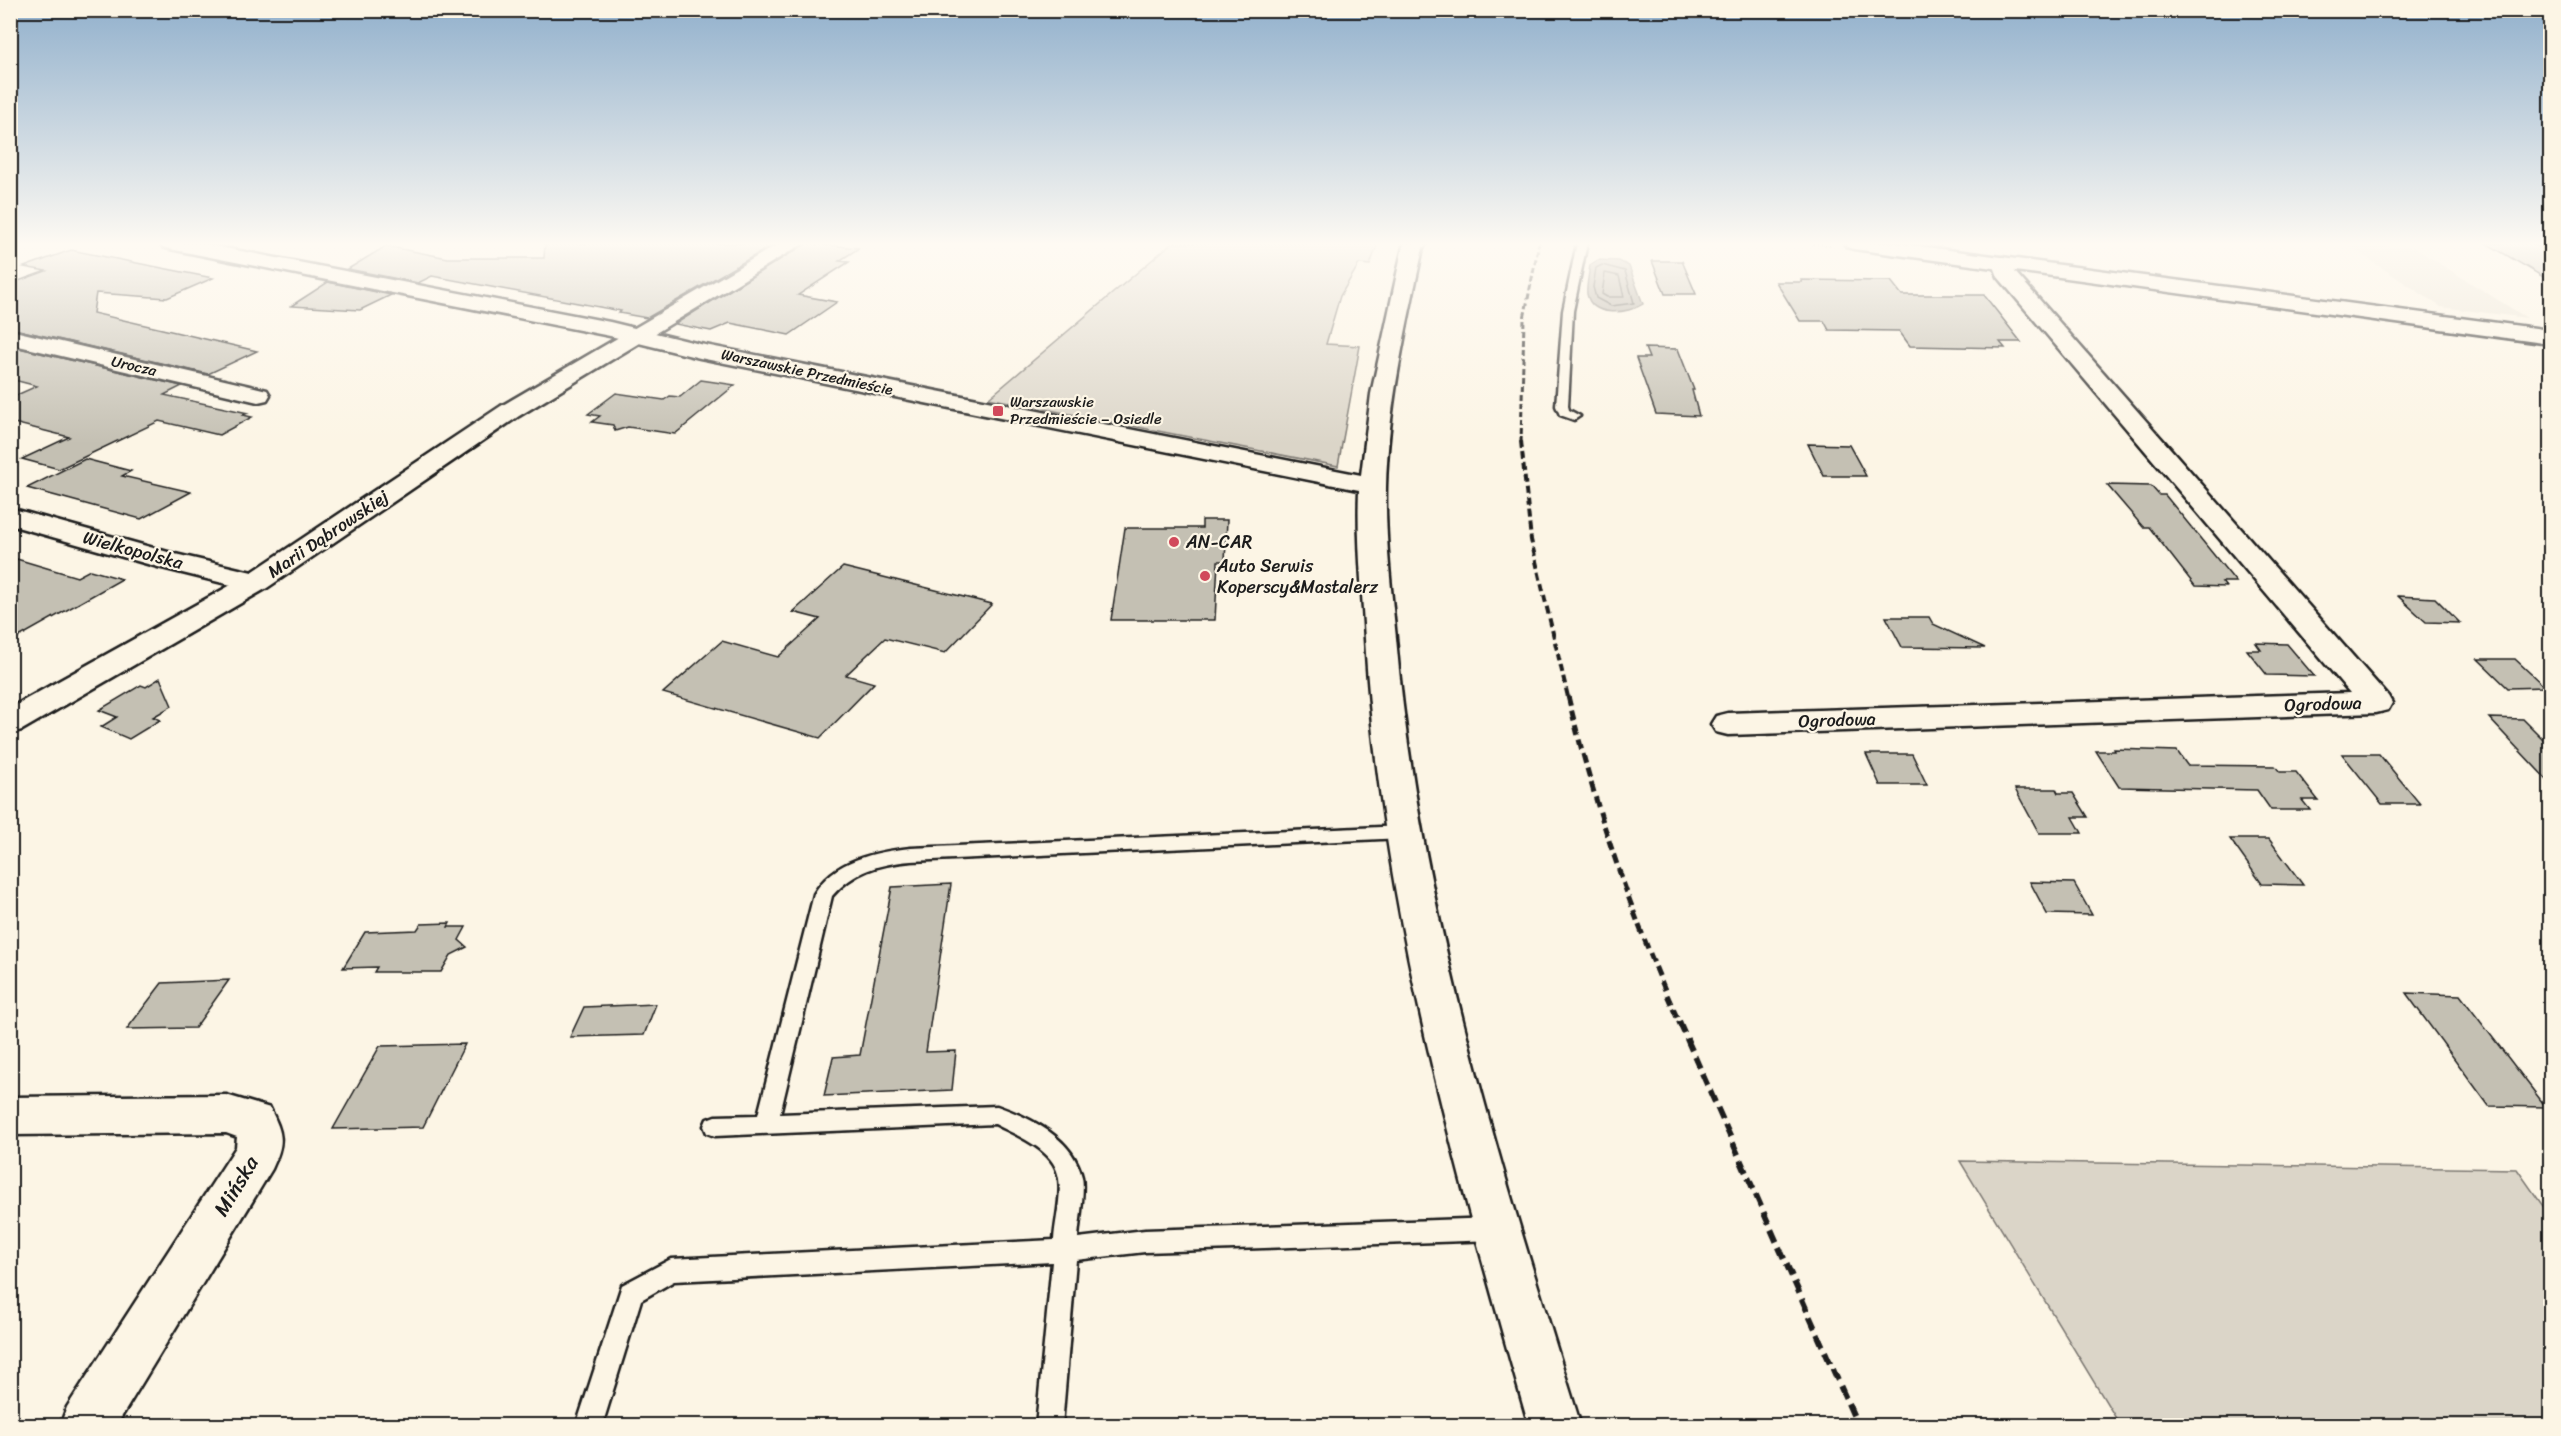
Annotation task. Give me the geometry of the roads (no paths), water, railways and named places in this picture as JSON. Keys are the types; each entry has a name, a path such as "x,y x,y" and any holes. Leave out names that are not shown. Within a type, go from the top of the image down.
{"street":[{"name":"Warszawskie Przedmieście","path":"511,310 638,335 700,351 1373,485"},
{"name":"Marii Dąbrowskiej","path":"10,722 257,582 510,411 680,310"},
{"path":"1399,310 1384,380 1373,485 1380,651 1403,832 1436,997 1469,1136 1556,1425"},
{"name":"Ogrodowa","path":"1728,723 2376,703 2037,310"},
{"path":"2346,310 2550,338"},
{"path":"2394,310 2550,331"},
{"name":"Urocza","path":"10,337 258,395"},
{"name":"Wielkopolska","path":"10,516 168,561 257,582"},
{"name":"Mińska","path":"10,1116 226,1114 254,1121 261,1133 262,1143 86,1425"}],"lane":[{"path":"1568,310 1562,406 1564,412 1574,416"},
{"path":"767,1124 823,894 828,886 855,865 891,856 934,853 1403,832"},
{"path":"715,1126 961,1115 997,1116 1019,1124 1038,1135 1058,1152 1071,1178 1049,1425"},
{"path":"589,1425 631,1293 671,1270 1065,1250 1145,1241 1496,1229"}],"water":[{"path":"1603,310 1629,310 1620,312"}],"railway":[{"path":"1521,441 1526,310"},
{"path":"1521,441 1531,540 1568,697"},
{"path":"1568,696 1590,779 1616,862 1679,1022"},
{"path":"1679,1021 1858,1426"}],"place":[{"name":"Warszawskie Przedmieście – Osiedle","path":"998,411"},
{"name":"AN-CAR","path":"1174,542"},
{"name":"Auto Serwis Koperscy&Mastalerz","path":"1205,576"}]}
